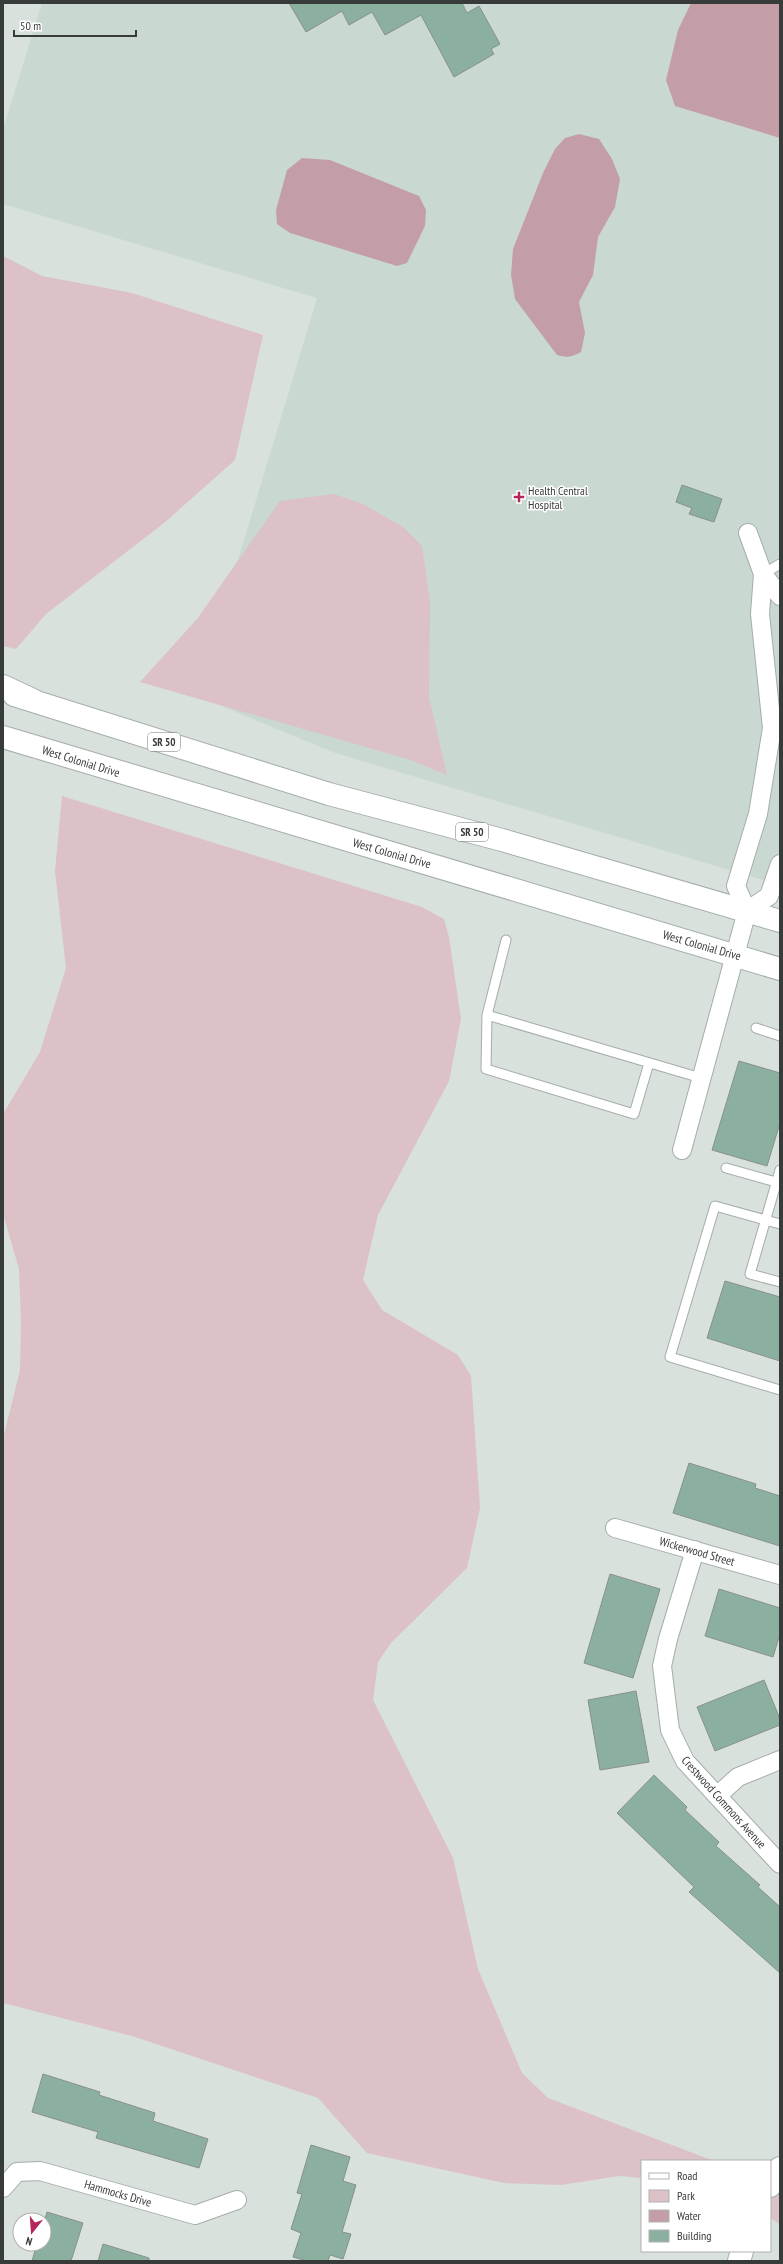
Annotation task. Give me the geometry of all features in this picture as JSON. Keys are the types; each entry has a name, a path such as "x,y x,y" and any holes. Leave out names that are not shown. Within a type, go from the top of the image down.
{"main road":[{"path":"3,686 33,700"},
{"name":"SR 50","path":"3,691 315,790 502,840 780,921"},
{"name":"West Colonial Drive","path":"3,737 780,969"},
{"path":"771,2184 780,2168"}],"street":[{"path":"748,533 763,574 780,596"},
{"path":"747,911 736,886 758,814 772,728 760,614 763,574"},
{"path":"682,1150 747,911 769,896 780,864"},
{"name":"Wickerwood Street","path":"615,1528 780,1575"},
{"name":"Crestwood Commons Avenue","path":"695,1550 668,1639 662,1666 670,1730 685,1761 780,1864"},
{"path":"717,1796 738,1777 780,1760"},
{"name":"Hammocks Drive","path":"3,2188 16,2172 40,2171 195,2215 238,2200"}],"lane":[{"path":"763,574 780,564"},
{"path":"506,940 486,1015 486,1068 634,1114 649,1063"},
{"path":"486,1015 701,1078"},
{"path":"756,1028 780,1036"},
{"path":"726,1168 776,1182"},
{"path":"780,1170 750,1274 780,1282"},
{"path":"780,1224 715,1206 670,1357 780,1390"}],"shaded area":[{"name":"Health Central Hospital","path":"42,3 780,3 780,885 335,753 197,696 317,298 3,204 3,129"}],"green space":[{"path":"3,256 42,276 132,293 263,335 235,460 164,523 46,614 16,649 3,646"},
{"path":"334,494 363,504 403,527 422,546 430,601 429,697 447,775 411,760 140,682 197,619 280,501"},
{"path":"62,796 422,907 444,919 449,937 461,1019 449,1081 378,1215 363,1280 382,1310 458,1355 471,1376 480,1508 467,1568 391,1643 378,1662 373,1700 453,1858 478,1969 522,2073 548,2098 711,2160 641,2160 641,2178 619,2176 561,2185 504,2183 367,2153 318,2098 132,2036 3,2003 3,1439 20,1370 21,1323 19,1269 3,1214 3,1114 40,1052 66,968 55,871"},
{"path":"771,2188 780,2193 780,2225 771,2218"}],"water":[{"path":"691,3 780,3 780,138 675,106 666,80 678,30"},
{"path":"579,134 599,139 612,159 620,179 615,207 598,237 593,275 579,302 585,333 581,352 567,357 557,355 515,299 511,275 513,249 543,173 555,149 565,138"},
{"path":"302,158 330,160 419,196 426,210 425,226 407,263 397,266 290,233 277,224 276,210 287,170"}],"building":[{"path":"289,3 462,3 467,13 479,6 500,44 491,49 494,54 454,77 421,15 385,35 372,12 349,25 342,11 306,32"},
{"path":"682,485 722,499 714,522 689,514 692,508 676,502"},
{"path":"739,1061 780,1073 780,1123 767,1166 712,1150"},
{"path":"725,1281 780,1297 780,1361 707,1338"},
{"path":"689,1463 756,1484 755,1488 780,1496 780,1546 673,1513"},
{"path":"610,1574 660,1589 633,1678 584,1663"},
{"path":"719,1589 780,1608 780,1634 773,1657 705,1636"},
{"path":"764,1680 780,1719 780,1725 715,1751 697,1707"},
{"path":"636,1691 649,1762 600,1770 588,1700"},
{"path":"654,1775 687,1807 685,1810 719,1842 716,1846 760,1885 758,1887 780,1907 780,1973 689,1892 694,1887 617,1813"},
{"path":"43,2074 100,2092 99,2095 155,2113 153,2121 208,2139 199,2168 96,2138 98,2132 32,2112"},
{"path":"311,2145 350,2157 343,2181 356,2185 342,2232 351,2234 343,2259 330,2255 328,2261 307,2261 293,2257 301,2233 291,2229 302,2194 297,2193"},
{"path":"52,2214 83,2223 71,2261 32,2261 35,2252 52,2252"},
{"path":"103,2244 149,2258 149,2261 98,2261"}],"place":[{"name":"Health Central Hospital","path":"519,497"}]}
